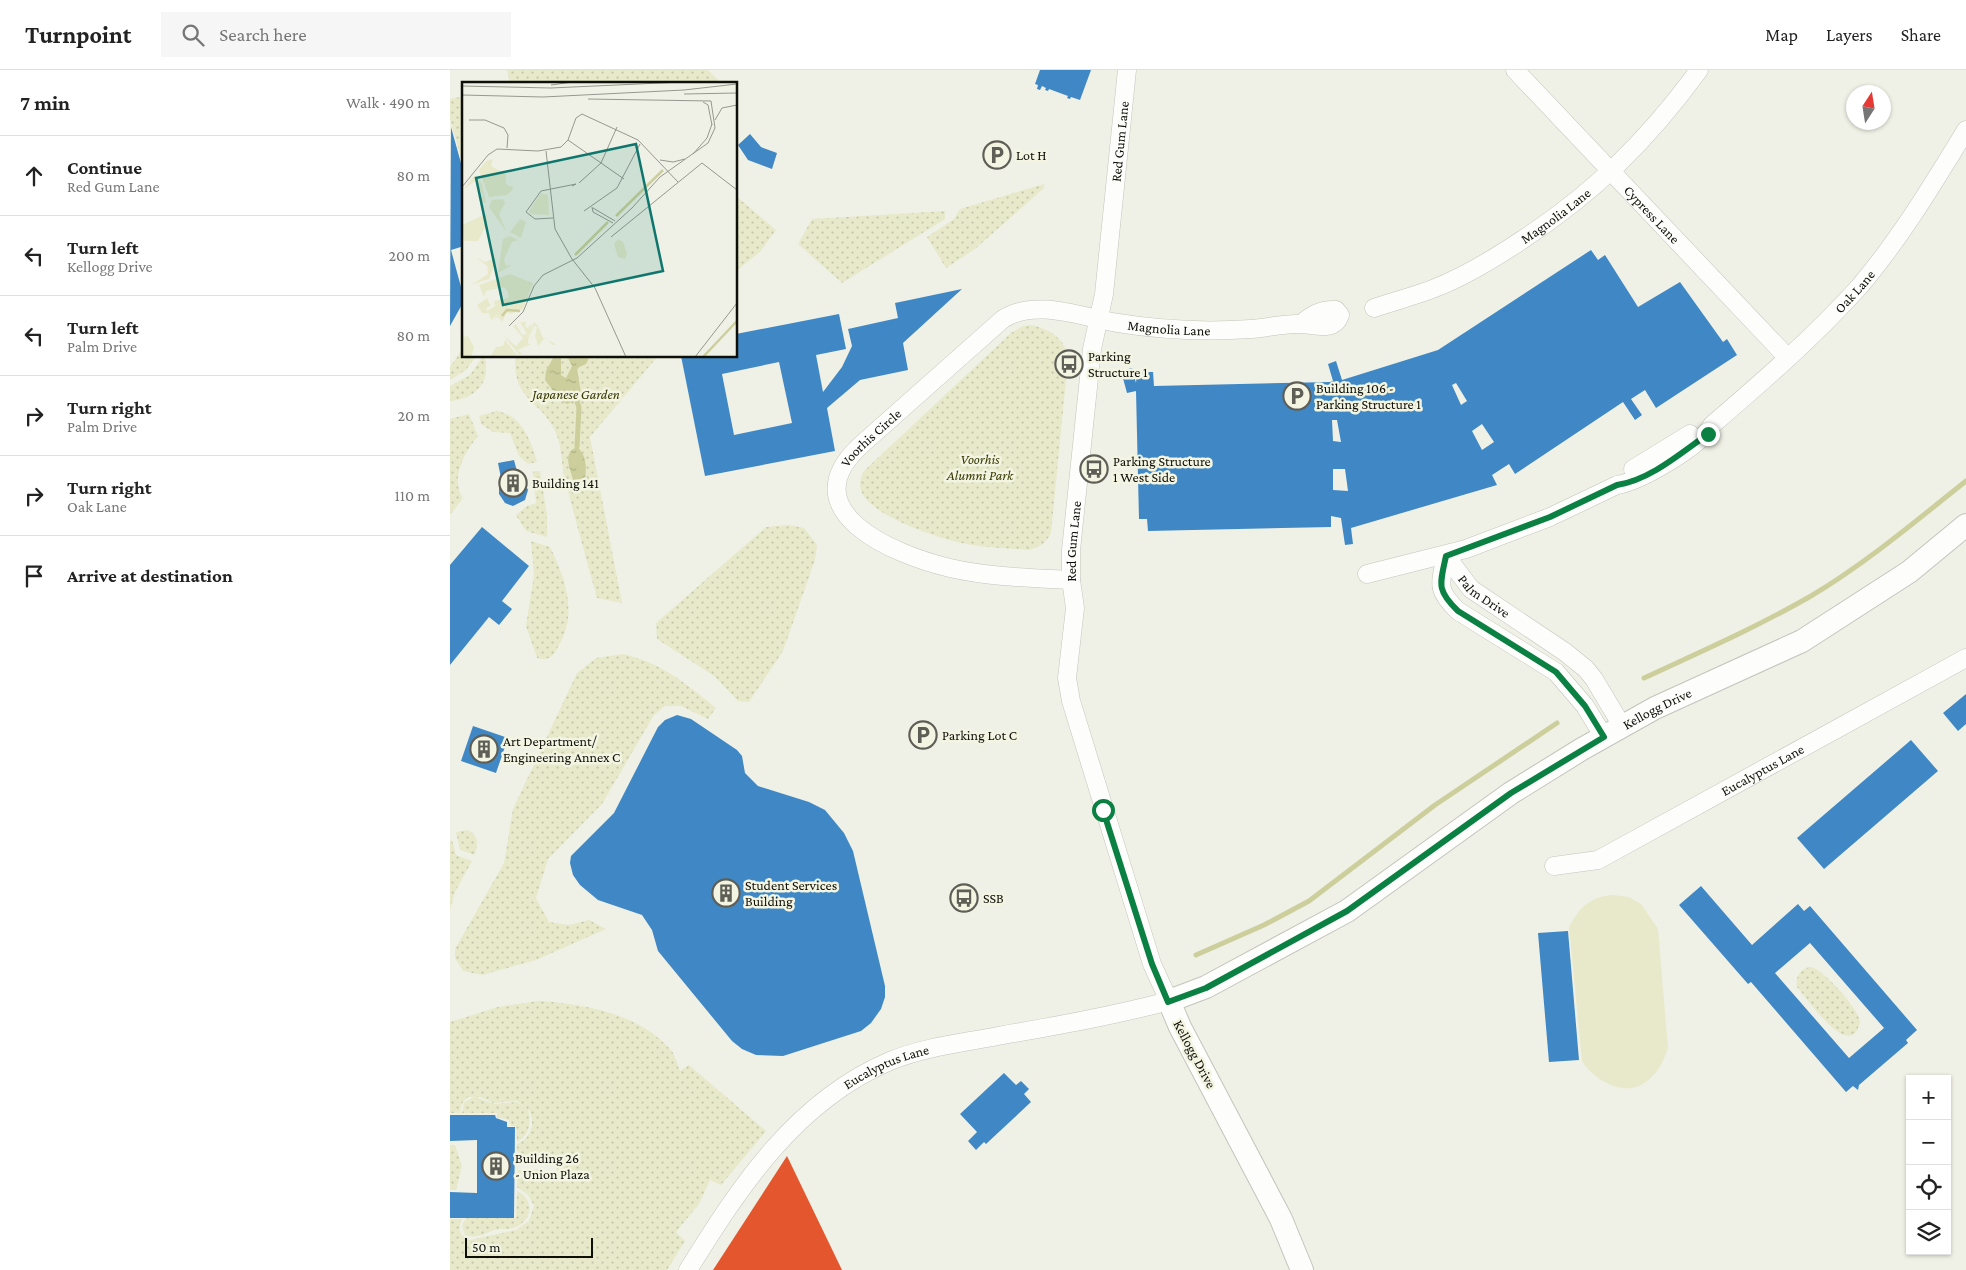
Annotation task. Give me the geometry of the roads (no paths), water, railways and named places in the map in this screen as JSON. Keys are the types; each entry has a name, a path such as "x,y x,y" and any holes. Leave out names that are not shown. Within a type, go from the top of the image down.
{"street":[{"name":"Red Gum Lane","path":"1127,70 1116,192 1104,294 1092,349 1071,550 1071,580 1075,608 1067,678 1072,701 1150,955 1168,1002"},
{"name":"Cypress Lane","path":"1515,70 1788,358"},
{"name":"Magnolia Lane","path":"1374,308 1436,288 1494,259 1555,219 1612,172 1663,119 1699,70"},
{"name":"Oak Lane","path":"1367,574 1446,556 1550,517 1617,485 1626,474 1661,451 1700,428 1712,425 1788,358 1859,286 1908,222 1966,130"},
{"name":"Voorhis Circle","path":"1071,580 952,569 909,555 857,525 842,509 835,490 839,472 849,456 1003,319 1013,313 1034,309 1098,320"},
{"name":"Magnolia Lane","path":"1098,320 1186,330 1250,329 1301,324"},
{"name":"Kellogg Drive","path":"1302,1270 1281,1219 1168,1002 1206,988 1347,911 1511,793 1655,708 1802,641 1909,572 1966,525"},
{"name":"Palm Drive","path":"1446,556 1471,589 1565,652 1586,669 1594,679 1613,732"},
{"name":"Palm Drive","path":"1446,556 1440,585 1447,601 1458,611 1556,672 1585,706 1613,732"},
{"name":"Eucalyptus Lane","path":"1554,866 1598,860 1966,658"},
{"name":"Eucalyptus Lane","path":"688,1270 746,1180 776,1143 810,1112 870,1071 891,1060 933,1048 1131,1011 1168,1002"}],"water":[{"path":"553,358 561,358 561,375 566,378 572,366 568,358 589,358 586,364 577,368 581,393 574,401 567,404 560,400 545,380 546,371"},
{"path":"577,447 584,457 586,475 585,479 573,480 568,457 572,450"}],"waterway":[{"path":"576,399 579,407 577,447"},
{"path":"1644,678 1749,629 1811,596 1871,556 1966,481"},
{"path":"1196,955 1264,925 1309,901 1435,805 1557,723"}],"place":[{"name":"Lot H","path":"997,155"},
{"name":"Parking Structure 1","path":"1069,364"},
{"name":"Building 106 - Parking Structure 1","path":"1297,396"},
{"name":"Parking Structure 1 West Side","path":"1094,469"},
{"name":"Building 141","path":"513,483"},
{"name":"Parking Lot C","path":"923,735"},
{"name":"Art Department/ Engineering Annex C","path":"484,749"},
{"name":"Student Services Building","path":"726,893"},
{"name":"SSB","path":"964,898"},
{"name":"Building 26 - Union Plaza","path":"496,1166"}],"park label":[{"name":"Japanese Garden","path":"576,394"},
{"name":"Voorhis Alumni Park","path":"980,468"}]}
